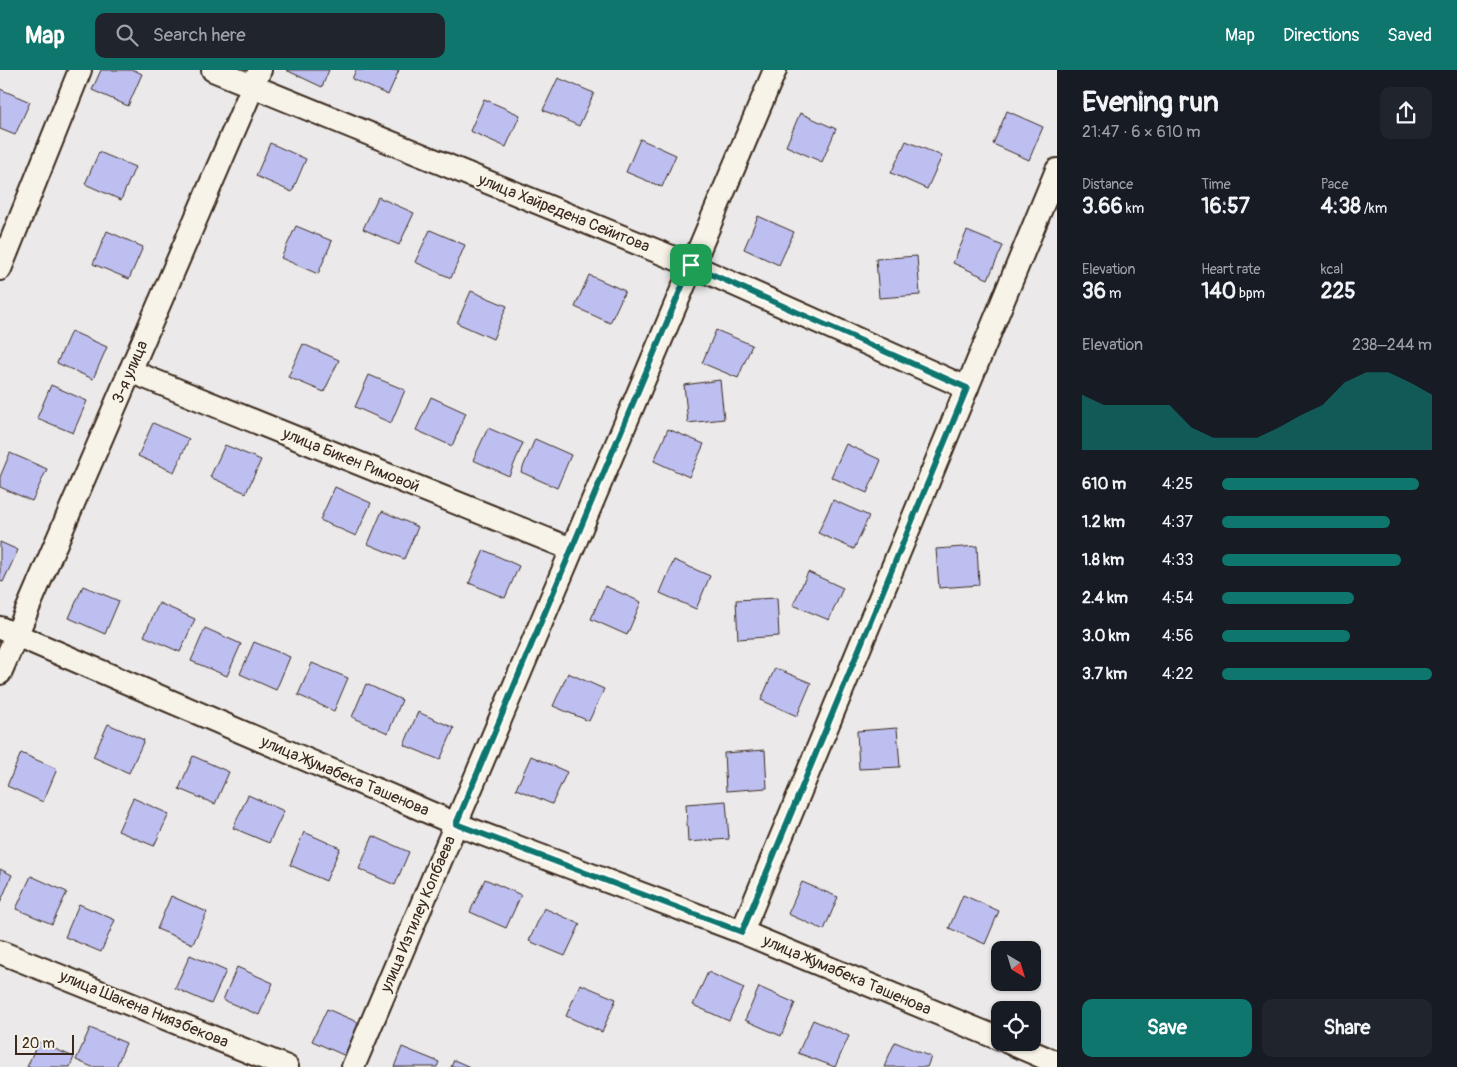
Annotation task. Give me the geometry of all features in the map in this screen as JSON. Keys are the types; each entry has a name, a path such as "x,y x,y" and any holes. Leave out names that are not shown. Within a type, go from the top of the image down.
{"street":[{"path":"0,269 80,70"},
{"name":"улица Хайредена Сейитова","path":"213,70 256,78 691,265 967,388"},
{"name":"улица Изтилеу Копбаева","path":"353,1067 775,70"},
{"name":"3-я улица","path":"0,674 8,631 130,371 256,78"},
{"path":"742,932 1057,170"},
{"name":"улица Бикен Римовой","path":"130,371 571,549"},
{"name":"улица Жумабека Ташенова","path":"8,631 456,824 742,932 991,1035"},
{"name":"улица Шакена Ниязбекова","path":"0,952 287,1067"},
{"path":"1029,1051 1057,1063"}],"building":[{"path":"101,70 134,70 142,74 128,106 92,90"},
{"path":"286,70 329,70 322,87"},
{"path":"356,70 399,70 388,95 352,79"},
{"path":"558,78 594,93 579,126 543,110"},
{"path":"0,89 30,102 15,135 0,129"},
{"path":"484,99 520,115 506,147 470,131"},
{"path":"1007,111 1043,127 1029,160 993,144"},
{"path":"800,113 836,129 822,162 786,146"},
{"path":"640,139 676,155 662,187 626,172"},
{"path":"906,141 942,156 927,189 891,173"},
{"path":"270,143 306,159 292,192 256,176"},
{"path":"99,152 135,167 121,200 85,184"},
{"path":"378,197 414,213 399,245 363,229"},
{"path":"758,216 794,232 779,265 744,249"},
{"path":"296,226 332,241 318,274 281,258"},
{"path":"430,230 465,245 451,278 415,262"},
{"path":"107,231 143,247 129,279 93,264"},
{"path":"967,231 1003,246 988,279 953,263"},
{"path":"917,256 920,295 879,298 876,259"},
{"path":"589,275 625,291 610,323 575,307"},
{"path":"471,291 507,306 493,339 457,323"},
{"path":"716,330 752,345 738,378 702,363"},
{"path":"71,331 107,347 93,379 57,363"},
{"path":"303,344 339,360 324,392 288,377"},
{"path":"369,375 405,390 391,423 355,407"},
{"path":"720,380 724,419 688,423 684,385"},
{"path":"51,385 87,401 73,433 37,418"},
{"path":"431,397 466,413 452,446 416,430"},
{"path":"153,423 189,439 174,472 138,456"},
{"path":"488,428 523,443 509,476 473,460"},
{"path":"668,429 704,444 689,477 654,461"},
{"path":"535,439 571,455 557,488 521,472"},
{"path":"846,444 881,460 867,493 831,477"},
{"path":"225,445 261,460 246,493 210,477"},
{"path":"10,453 47,469 32,501 0,487 0,477"},
{"path":"335,487 371,503 356,536 320,520"},
{"path":"833,500 869,516 854,549 818,533"},
{"path":"382,511 418,527 404,559 368,544"},
{"path":"0,542 18,550 3,582 0,581"},
{"path":"977,546 979,585 939,588 936,549"},
{"path":"484,550 519,566 505,598 469,583"},
{"path":"674,560 710,576 696,609 660,593"},
{"path":"808,572 843,588 829,620 793,605"},
{"path":"83,586 119,601 105,634 69,618"},
{"path":"605,586 641,602 627,635 591,619"},
{"path":"777,598 779,636 738,639 736,600"},
{"path":"159,603 195,619 180,652 144,636"},
{"path":"205,628 241,644 227,676 191,661"},
{"path":"254,642 290,657 276,690 240,674"},
{"path":"312,663 348,678 334,711 298,695"},
{"path":"775,668 811,683 797,716 761,700"},
{"path":"568,673 604,689 589,721 553,706"},
{"path":"366,684 402,700 388,733 352,717"},
{"path":"418,712 454,728 440,760 404,745"},
{"path":"108,724 144,740 129,773 93,757"},
{"path":"897,728 900,767 859,769 857,731"},
{"path":"765,750 767,788 726,791 724,753"},
{"path":"21,753 57,769 43,802 7,786"},
{"path":"193,756 229,772 215,804 179,789"},
{"path":"531,756 567,772 552,804 516,789"},
{"path":"248,795 284,811 269,843 233,828"},
{"path":"133,798 169,814 154,846 118,831"},
{"path":"726,801 729,839 688,842 686,804"},
{"path":"304,832 340,848 326,881 290,865"},
{"path":"373,836 409,852 395,885 359,869"},
{"path":"0,869 12,875 0,903"},
{"path":"31,876 67,892 52,924 16,909"},
{"path":"485,879 521,895 506,928 470,912"},
{"path":"802,882 838,897 824,930 788,914"},
{"path":"963,895 999,911 985,944 949,928"},
{"path":"171,896 207,912 193,944 157,929"},
{"path":"79,904 115,920 101,952 65,937"},
{"path":"544,908 580,924 565,956 529,941"},
{"path":"190,955 226,971 211,1004 175,988"},
{"path":"237,967 273,983 259,1015 223,1000"},
{"path":"708,972 744,988 729,1021 693,1005"},
{"path":"580,984 616,999 602,1032 566,1016"},
{"path":"759,987 795,1003 781,1036 745,1020"},
{"path":"327,1009 362,1024 348,1057 312,1041"},
{"path":"813,1020 849,1036 835,1067 798,1053"},
{"path":"90,1028 126,1043 116,1067 92,1067 76,1060"},
{"path":"38,1042 74,1057 70,1067 27,1067"},
{"path":"895,1042 931,1057 927,1067 884,1067"},
{"path":"402,1047 439,1062 437,1067 394,1067"},
{"path":"454,1060 470,1067 451,1067"}],"route":[{"path":"691,265 967,388 742,932 456,824 691,265"}]}
